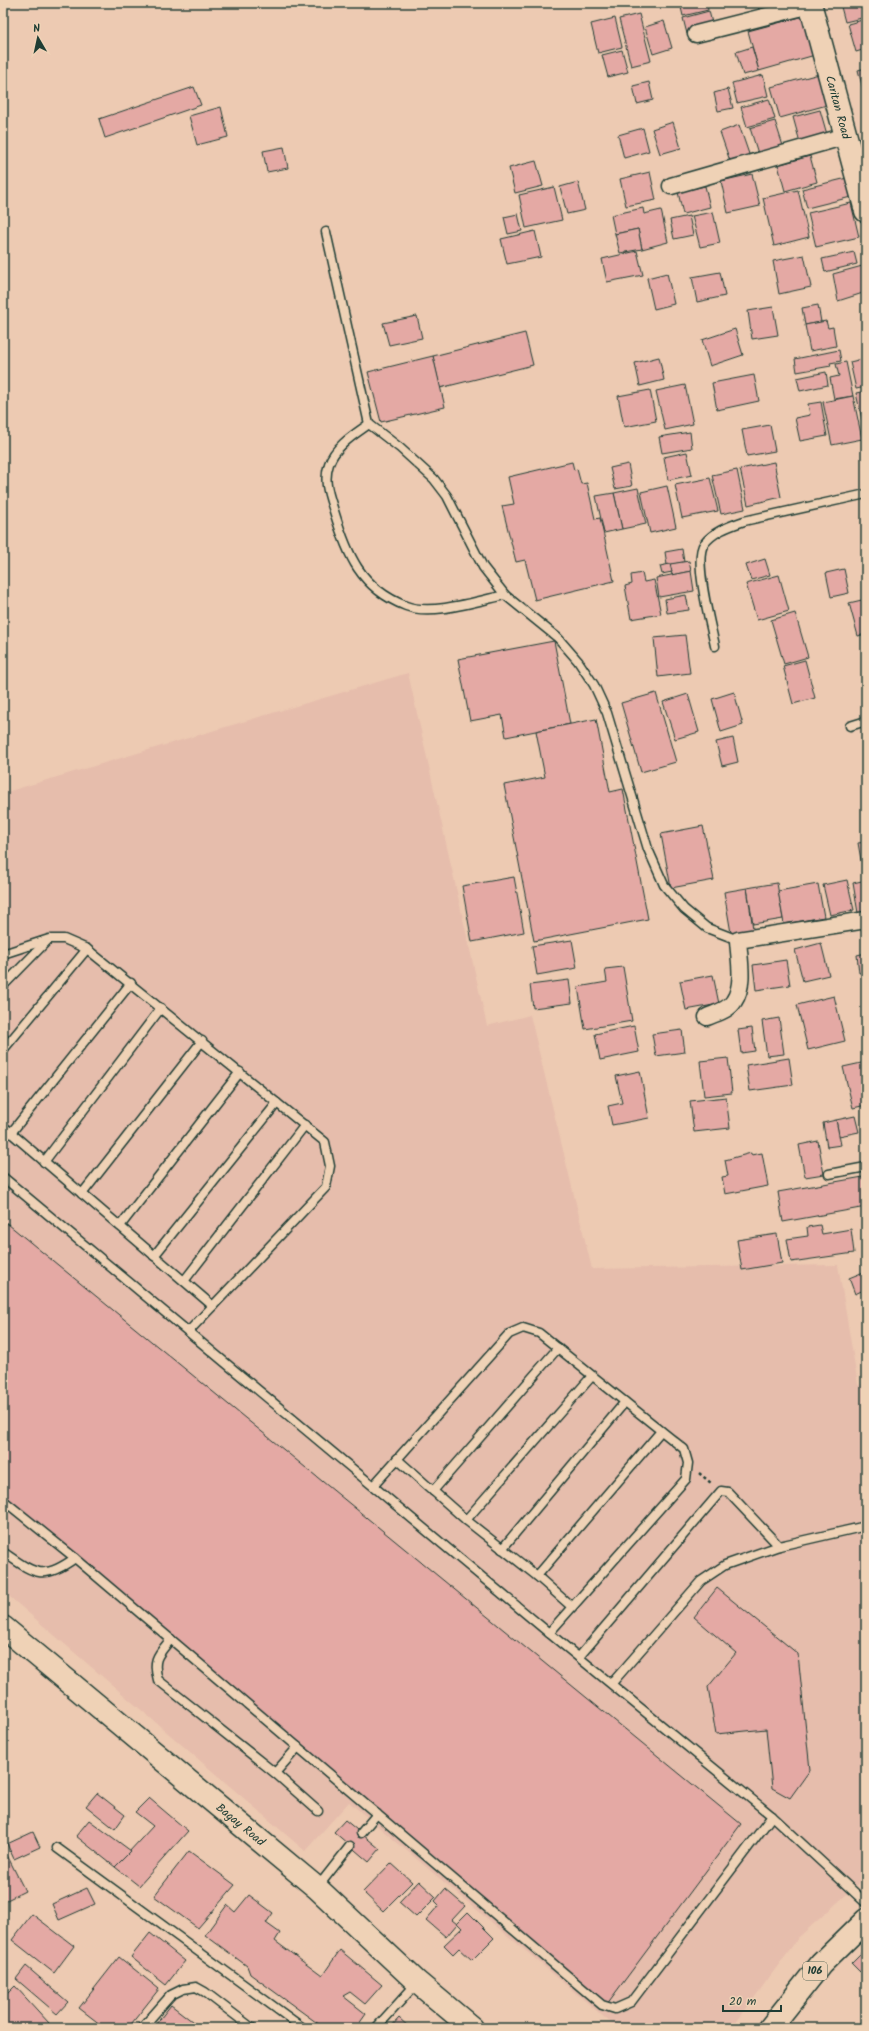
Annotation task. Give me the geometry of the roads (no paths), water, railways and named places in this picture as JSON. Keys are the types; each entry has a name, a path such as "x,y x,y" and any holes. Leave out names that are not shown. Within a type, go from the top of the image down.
{"main road":[{"name":"Caritan Road","path":"810,4 866,211"},
{"name":"Bagay Road","path":"3,1627 317,1888 417,1982 472,2028"},
{"name":"106","path":"770,2028 820,1964 866,1920"}],"street":[{"path":"696,34 810,4"},
{"path":"671,186 846,136"},
{"path":"707,1017 724,1010 734,1002 739,987 738,940 866,920"}],"lane":[{"path":"326,232 369,424 400,448 434,479 447,496 483,567 505,596 558,638 578,661 594,686 607,713 648,849 664,885 684,909 707,928 738,940"},
{"path":"369,424 343,443 329,463 325,484 344,546 358,570 376,589 407,606 439,609 505,596"},
{"path":"714,646 700,571 700,556 703,545 722,530 744,521 866,494"},
{"path":"850,726 866,721"},
{"path":"3,986 49,939"},
{"path":"3,954 49,939 64,939 87,949 131,983 325,1142 330,1166 326,1187 189,1331"},
{"path":"3,1050 87,949"},
{"path":"11,1133 131,983"},
{"path":"44,1162 161,1008"},
{"path":"82,1194 202,1041"},
{"path":"120,1226 240,1072"},
{"path":"154,1256 277,1102"},
{"path":"3,1126 213,1306"},
{"path":"184,1282 305,1126"},
{"path":"828,1174 866,1167"},
{"path":"3,1177 772,1816 866,1903"},
{"path":"374,1485 509,1334 523,1328 539,1333 684,1449 688,1463 686,1479 550,1633"},
{"path":"433,1491 558,1348"},
{"path":"466,1520 592,1376"},
{"path":"502,1549 625,1402"},
{"path":"537,1576 661,1430"},
{"path":"397,1459 466,1520 537,1576 572,1607"},
{"path":"578,1656 721,1491 728,1492 779,1546"},
{"path":"3,1500 75,1558 602,2005 615,2009 631,2002 772,1816"},
{"path":"612,1683 701,1581 725,1565 779,1546 866,1526"},
{"path":"3,1552 29,1570 45,1574 61,1568 75,1558"},
{"path":"171,1639 157,1656 154,1667 158,1680 275,1773 318,1811"},
{"path":"275,1773 298,1747"},
{"path":"361,1833 377,1814"},
{"path":"317,1888 350,1846"},
{"path":"57,1848 303,2028"},
{"path":"376,2028 417,1982"},
{"path":"142,2028 171,1995 183,1989 196,1987 205,1992 252,2028"}]}
